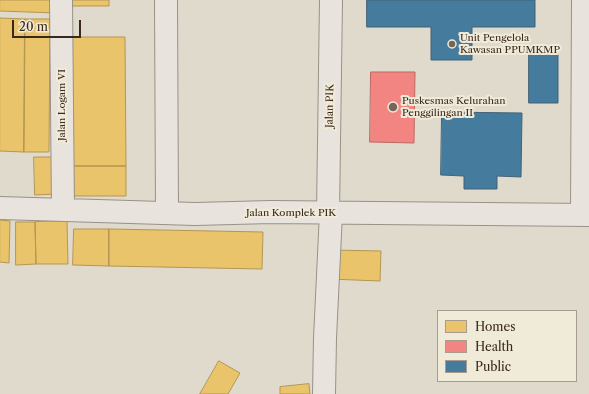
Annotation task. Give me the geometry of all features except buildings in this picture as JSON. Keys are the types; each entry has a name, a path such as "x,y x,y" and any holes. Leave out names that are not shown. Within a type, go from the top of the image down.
{"street":[{"name":"Jalan Logam VI","path":"61,0 63,210"},
{"path":"166,0 167,213"},
{"name":"Jalan PIK","path":"324,394 329,213 331,0"},
{"name":"Jalan Komplek PIK","path":"0,208 195,214 271,212 585,215 583,0"}],"place":[{"name":"Unit Pengelola Kawasan PPUMKMP","path":"452,44"},
{"name":"Puskesmas Kelurahan Penggilingan II","path":"393,107"}]}
